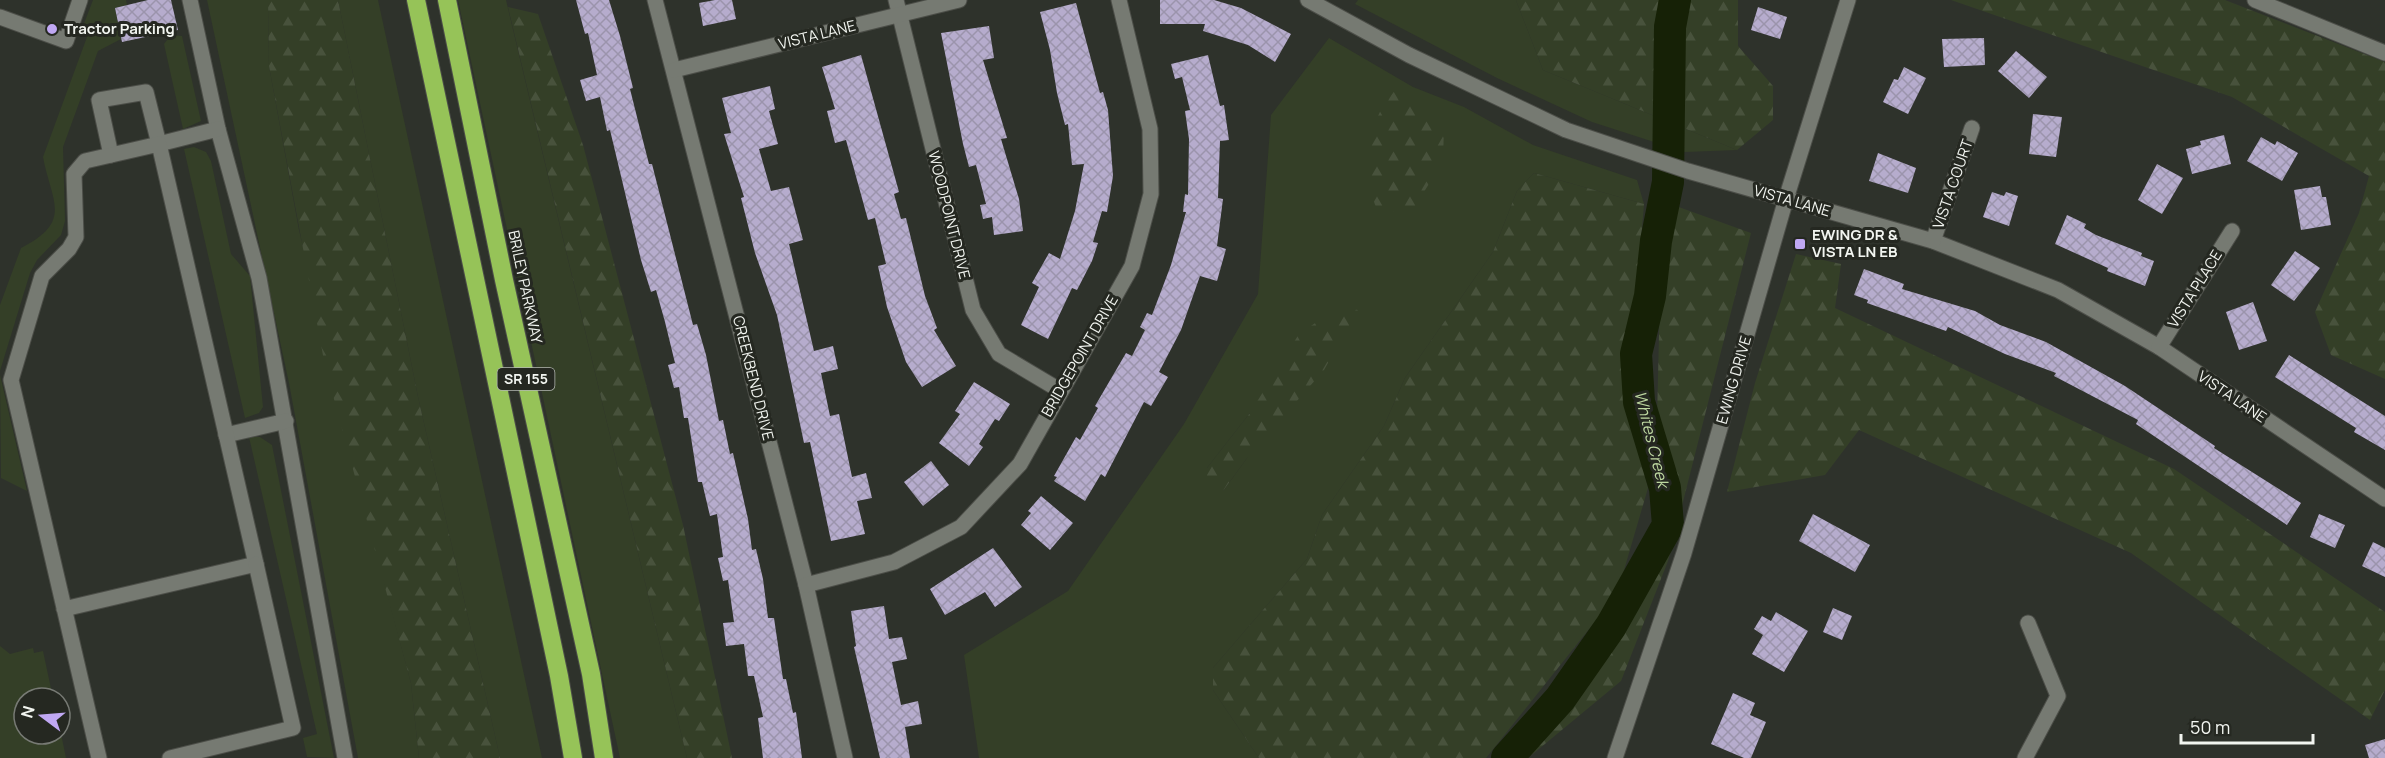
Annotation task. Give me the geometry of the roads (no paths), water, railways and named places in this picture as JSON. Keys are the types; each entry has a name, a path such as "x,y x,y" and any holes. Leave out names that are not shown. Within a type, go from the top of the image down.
{"highway":[{"name":"SR 155","path":"416,0 557,664 573,758"},
{"name":"BRILEY PARKWAY","path":"447,0 504,280 591,674 604,758"}],"street":[{"path":"0,17 66,41 80,0"},
{"path":"190,0 218,129 260,278 345,758"},
{"name":"CREEKBEND DRIVE","path":"655,0 806,585 845,758"},
{"name":"VISTA LANE","path":"674,70 898,7 960,0"},
{"name":"BRIDGEPOINT DRIVE","path":"806,585 894,562 961,527 1020,464 1132,266 1151,194 1150,129 1119,0"},
{"name":"VISTA LANE","path":"1308,0 1408,55 1566,130 1688,171 1933,241 2058,290 2159,347 2385,499"},
{"name":"EWING DRIVE","path":"1615,758 1684,553 1786,199 1848,0"},
{"path":"2255,0 2385,53"},
{"name":"WOODPOINT DRIVE","path":"898,7 973,310 999,354 1061,391"},
{"path":"111,155 99,100 146,92 292,728 170,758"},
{"name":"VISTA COURT","path":"1933,241 1972,128"},
{"path":"99,758 11,380 42,276 69,249 76,237 74,174 85,161 218,129"},
{"name":"VISTA PLACE","path":"2159,347 2232,231"},
{"path":"226,435 286,421"},
{"path":"64,609 256,564"},
{"path":"2025,758 2058,696 2028,623"}],"waterway":[{"name":"Whites Creek","path":"1507,758 1560,699 1611,626 1668,525 1665,488 1639,402 1636,354 1650,296 1656,241 1668,182 1670,27 1675,0"}],"place":[{"name":"Tractor Parking","path":"52,29"},
{"name":"EWING DR & VISTA LN EB","path":"1800,244"}]}
